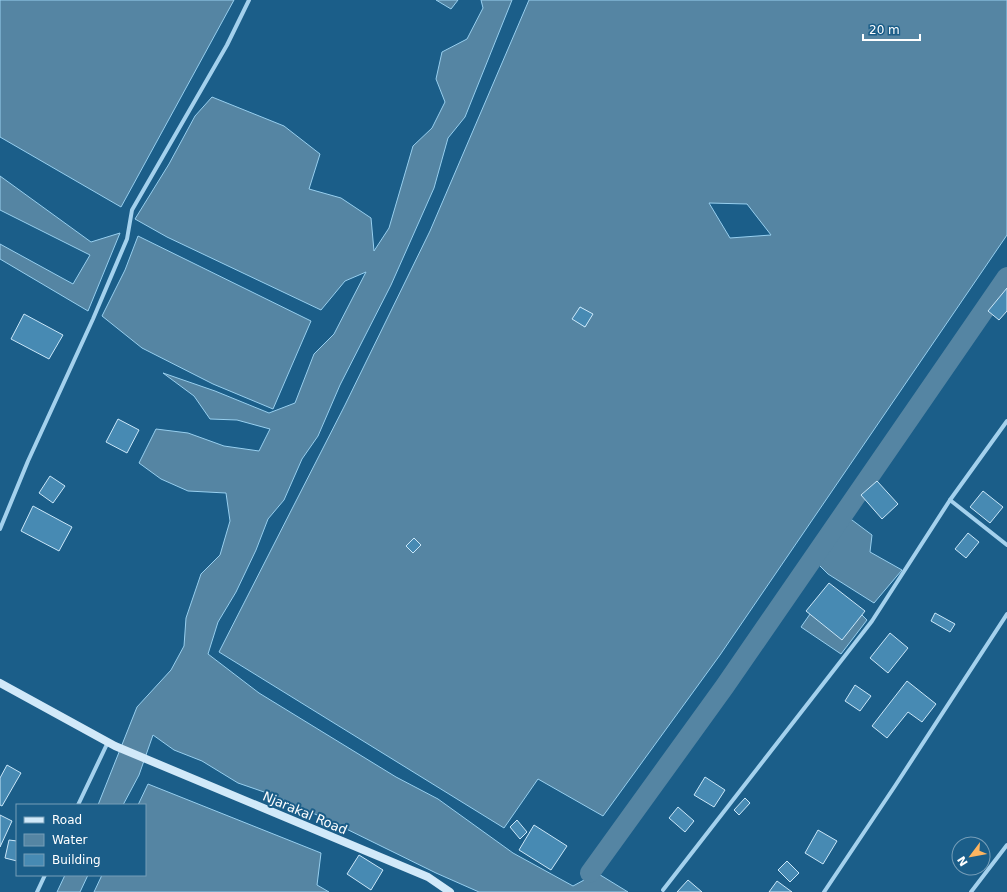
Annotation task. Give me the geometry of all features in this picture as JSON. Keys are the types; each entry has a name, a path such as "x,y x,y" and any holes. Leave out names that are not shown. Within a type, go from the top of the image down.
{"main road":[{"path":"0,683 112,744"},
{"name":"Njarakal Road","path":"112,744 428,877 450,892"}],"street":[{"path":"0,529 28,461 128,239 132,210 227,45 249,0"},
{"path":"663,890 872,620 950,500 1007,421"},
{"path":"950,500 1007,545"},
{"path":"824,892 896,786 1007,614"},
{"path":"79,804 112,744"},
{"path":"971,892 1007,845"},
{"path":"37,892 45,876"}],"water":[{"path":"0,0 234,0 121,207 0,137"},
{"path":"436,0 458,0 451,9"},
{"path":"481,0 512,0 465,117 448,138 434,188 391,285 340,385 318,436 302,459 284,500 268,519 256,550 236,592 218,622 208,654 259,693 396,777 438,799 513,853 573,886 597,873 628,892 479,892 436,873 324,818 267,793 238,783 202,761 174,750 153,735 139,775 124,804 98,804 137,707 171,670 184,646 186,618 201,574 220,555 230,521 226,493 188,491 161,479 139,463 156,429 188,433 224,446 259,451 270,429 237,420 210,419 194,396 163,373 215,391 269,413 295,403 314,354 334,334 366,272 345,281 321,310 167,237 135,219 169,164 195,116 212,97 284,126 320,154 309,189 341,198 371,218 374,251 389,228 413,146 432,128 445,102 436,79 442,52 467,39 483,8"},
{"path":"529,0 1007,0 1007,235 720,655 603,816 538,779 504,828 219,652 345,405 430,231","holes":["709,203 747,204 771,235 730,238","580,307 592,314 585,327 573,319","414,538 421,545 413,553 406,546"]},
{"path":"0,176 91,242 120,233 88,311 0,259 0,244 73,284 90,255 0,210"},
{"path":"138,236 311,321 273,409 213,384 142,348 102,316 125,270"},
{"path":"844,514 872,535 870,552 902,570 874,603 828,574 813,559"},
{"path":"826,591 852,605 867,620 841,654 801,627"},
{"path":"148,784 321,853 317,885 329,892 94,892 102,876 146,876 146,804 138,804"},
{"path":"65,876 88,876 80,892 57,892"}],"building":[{"path":"1007,288 1007,311 999,320 988,311"},
{"path":"580,307 593,314 585,327 572,319"},
{"path":"24,314 63,335 49,359 11,339"},
{"path":"118,419 139,430 127,453 106,442"},
{"path":"50,476 65,486 53,503 39,493"},
{"path":"877,481 898,504 882,519 861,495"},
{"path":"983,491 1003,507 990,523 970,507"},
{"path":"33,506 72,527 59,551 21,531"},
{"path":"968,533 979,542 966,558 955,549"},
{"path":"414,538 421,545 413,553 406,546"},
{"path":"829,583 865,611 842,640 806,611"},
{"path":"935,613 955,624 950,632 931,621"},
{"path":"890,633 908,648 888,673 870,658"},
{"path":"907,681 936,704 922,722 908,712 887,738 872,726"},
{"path":"855,685 871,696 860,711 845,701"},
{"path":"7,765 21,773 2,806 0,805 0,778"},
{"path":"705,777 725,790 714,807 694,795"},
{"path":"745,798 750,803 739,815 734,810"},
{"path":"678,807 694,821 685,832 669,818"},
{"path":"0,815 12,821 0,847"},
{"path":"517,820 527,832 520,839 510,827"},
{"path":"534,825 567,846 551,870 519,850"},
{"path":"818,830 837,841 823,864 805,853"},
{"path":"9,840 16,841 16,861 5,858"},
{"path":"359,855 383,870 371,890 347,874"},
{"path":"787,861 799,873 790,882 778,870"},
{"path":"688,880 702,892 677,892"},
{"path":"777,881 792,892 769,892"}],"waterway":[{"path":"590,873 725,686 1007,277"}]}
